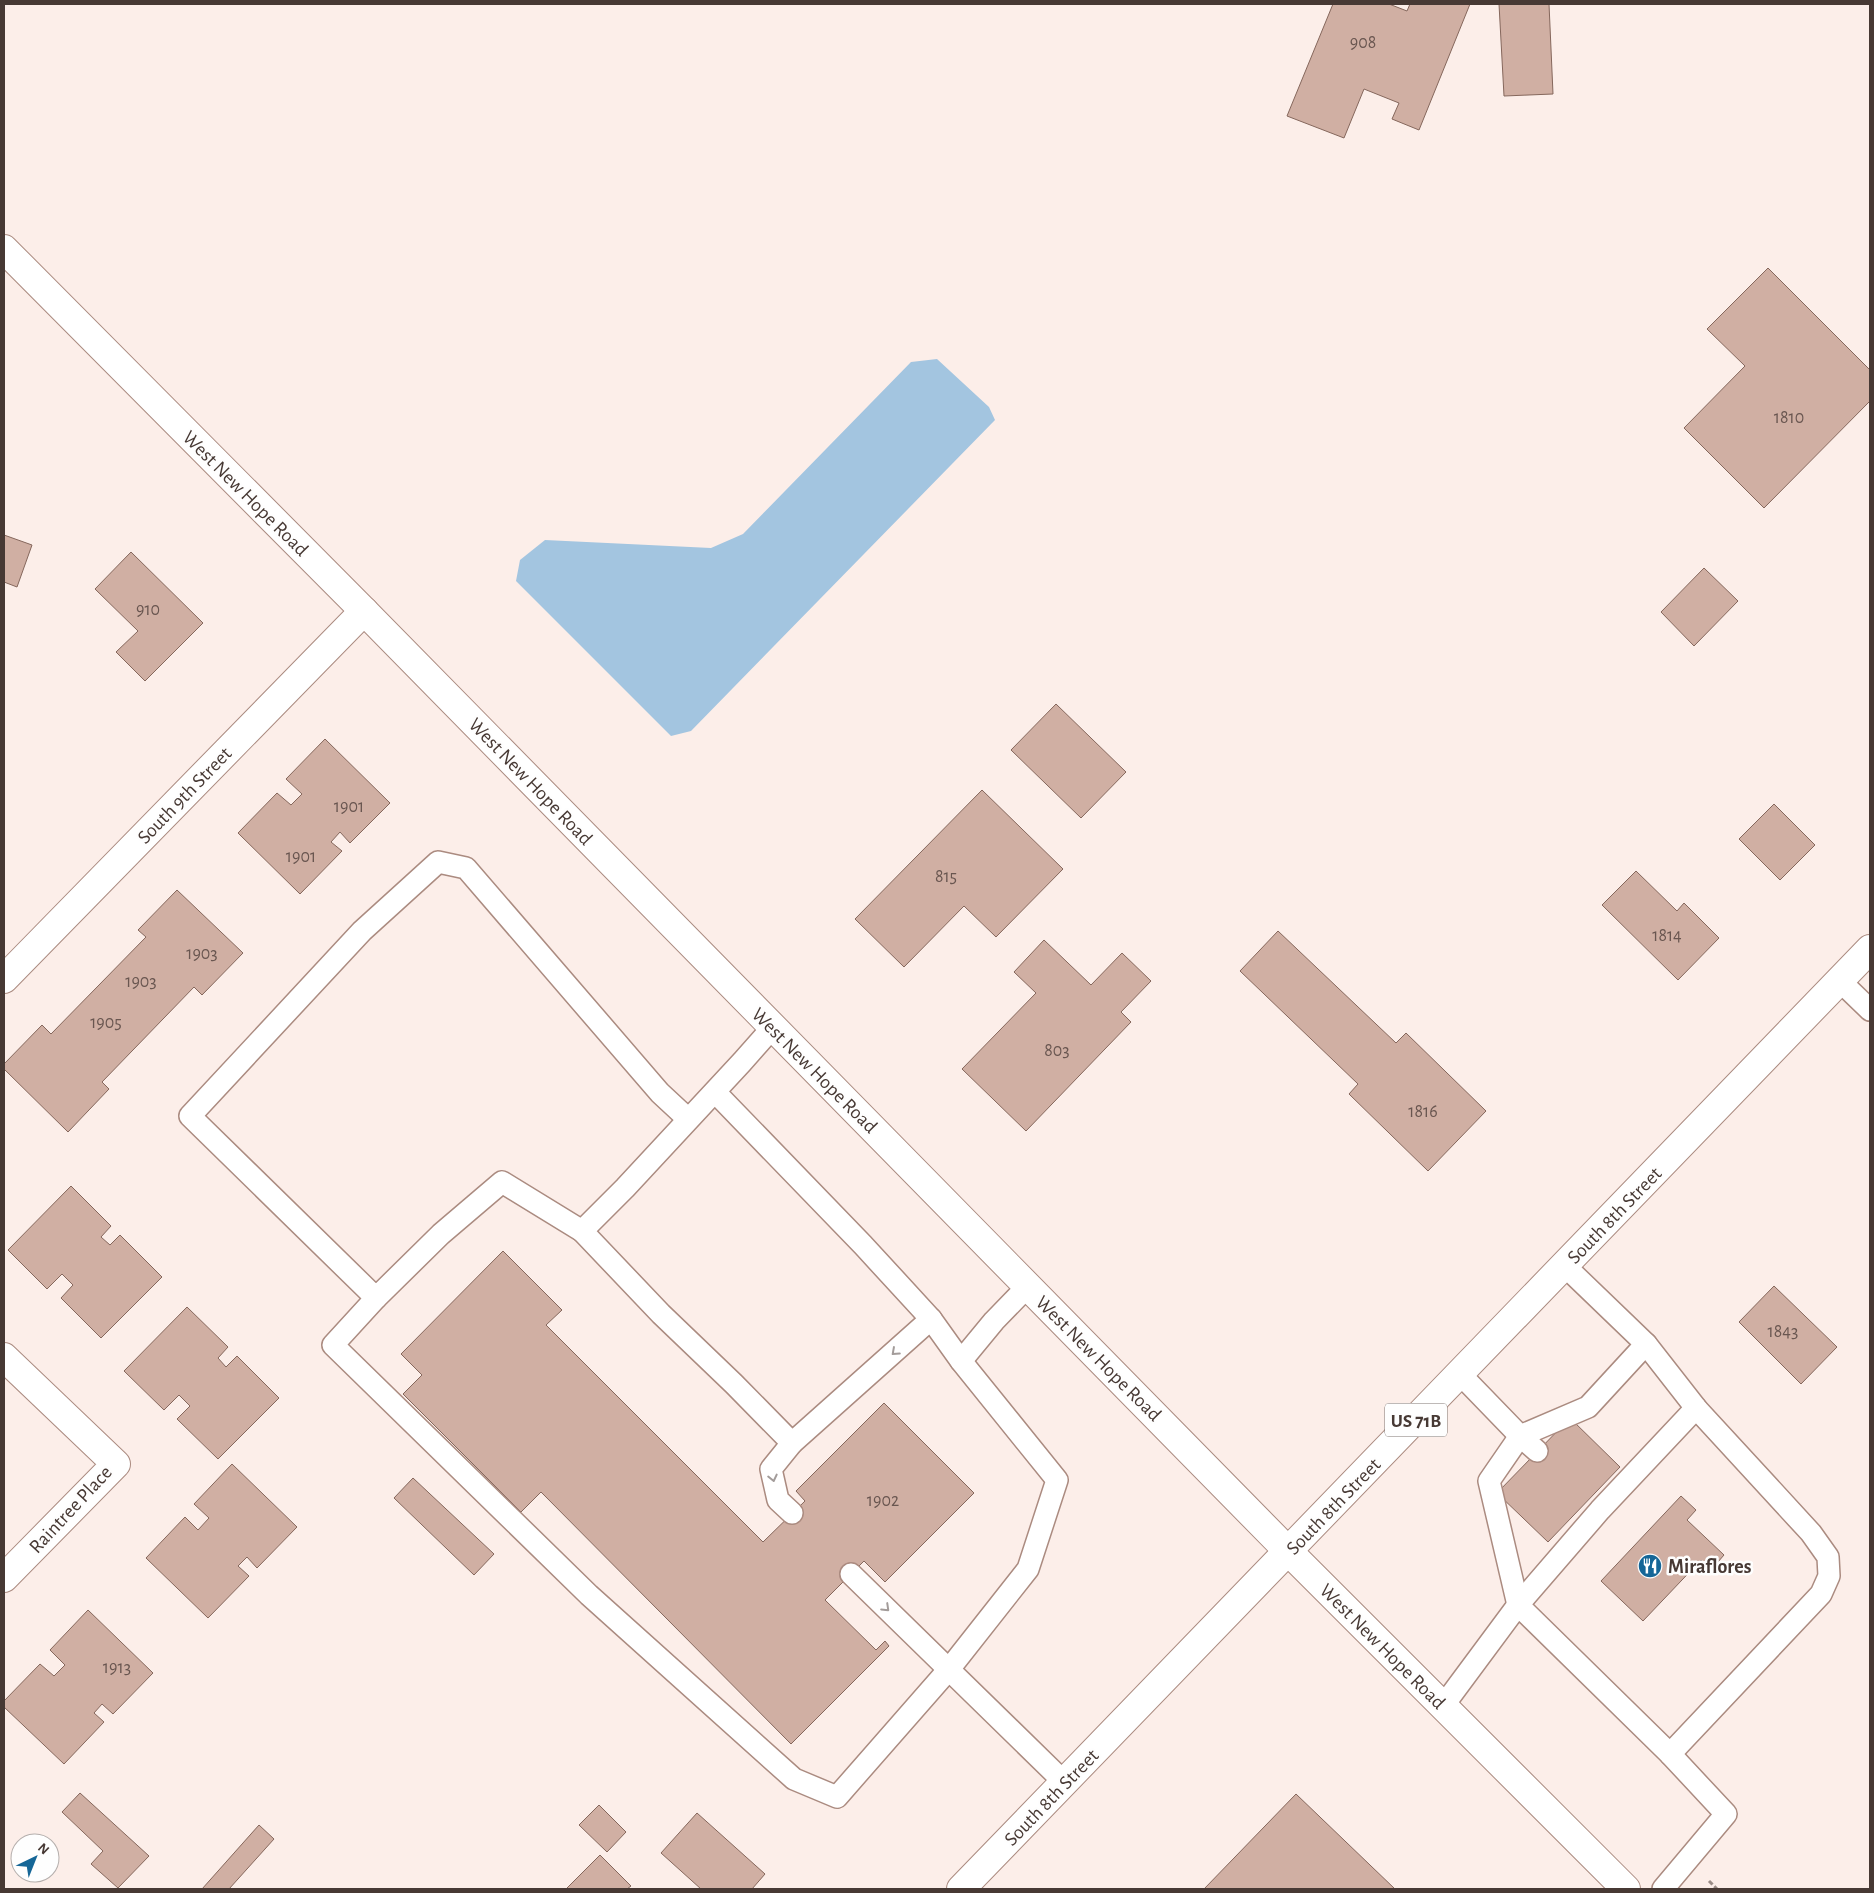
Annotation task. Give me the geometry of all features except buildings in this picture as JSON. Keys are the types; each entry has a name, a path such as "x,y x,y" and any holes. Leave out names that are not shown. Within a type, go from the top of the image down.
{"main road":[{"name":"West New Hope Road","path":"4,249 364,610 1289,1552 1626,1889"},
{"name":"South 9th Street","path":"4,979 364,610"},
{"name":"South 8th Street","path":"961,1889 1289,1552 1870,949"},
{"name":"Raintree Place","path":"4,1356 116,1464 4,1578"}],"lane":[{"path":"376,1298 190,1116 362,931 438,862 466,868 660,1093 688,1119"},
{"path":"1840,981 1870,1010"},
{"path":"582,1231 715,1092 773,1027"},
{"path":"715,1092 863,1245 931,1319 1057,1480 1028,1568 950,1668 837,1797 794,1779 589,1595 333,1345 376,1298 441,1234 502,1182 582,1231 661,1314 792,1443"},
{"path":"1565,1266 1646,1344 1696,1408 1811,1532 1828,1558 1829,1576 1821,1594 1670,1754"},
{"path":"962,1361 994,1321 1028,1286"},
{"path":"792,1513 778,1500 771,1469 792,1443 931,1319"},
{"path":"1646,1344 1588,1407 1520,1436 1489,1481 1518,1605 1670,1754 1726,1814 1663,1889"},
{"path":"1460,1374 1537,1451"},
{"path":"1443,1706 1594,1505 1696,1408"},
{"path":"851,1574 950,1668 1065,1783"}],"water":[{"path":"937,359 989,407 995,420 691,731 671,736 516,581 520,560 545,540 711,548 743,534 911,362"}],"place":[{"name":"Miraflores","path":"1650,1566"}]}
